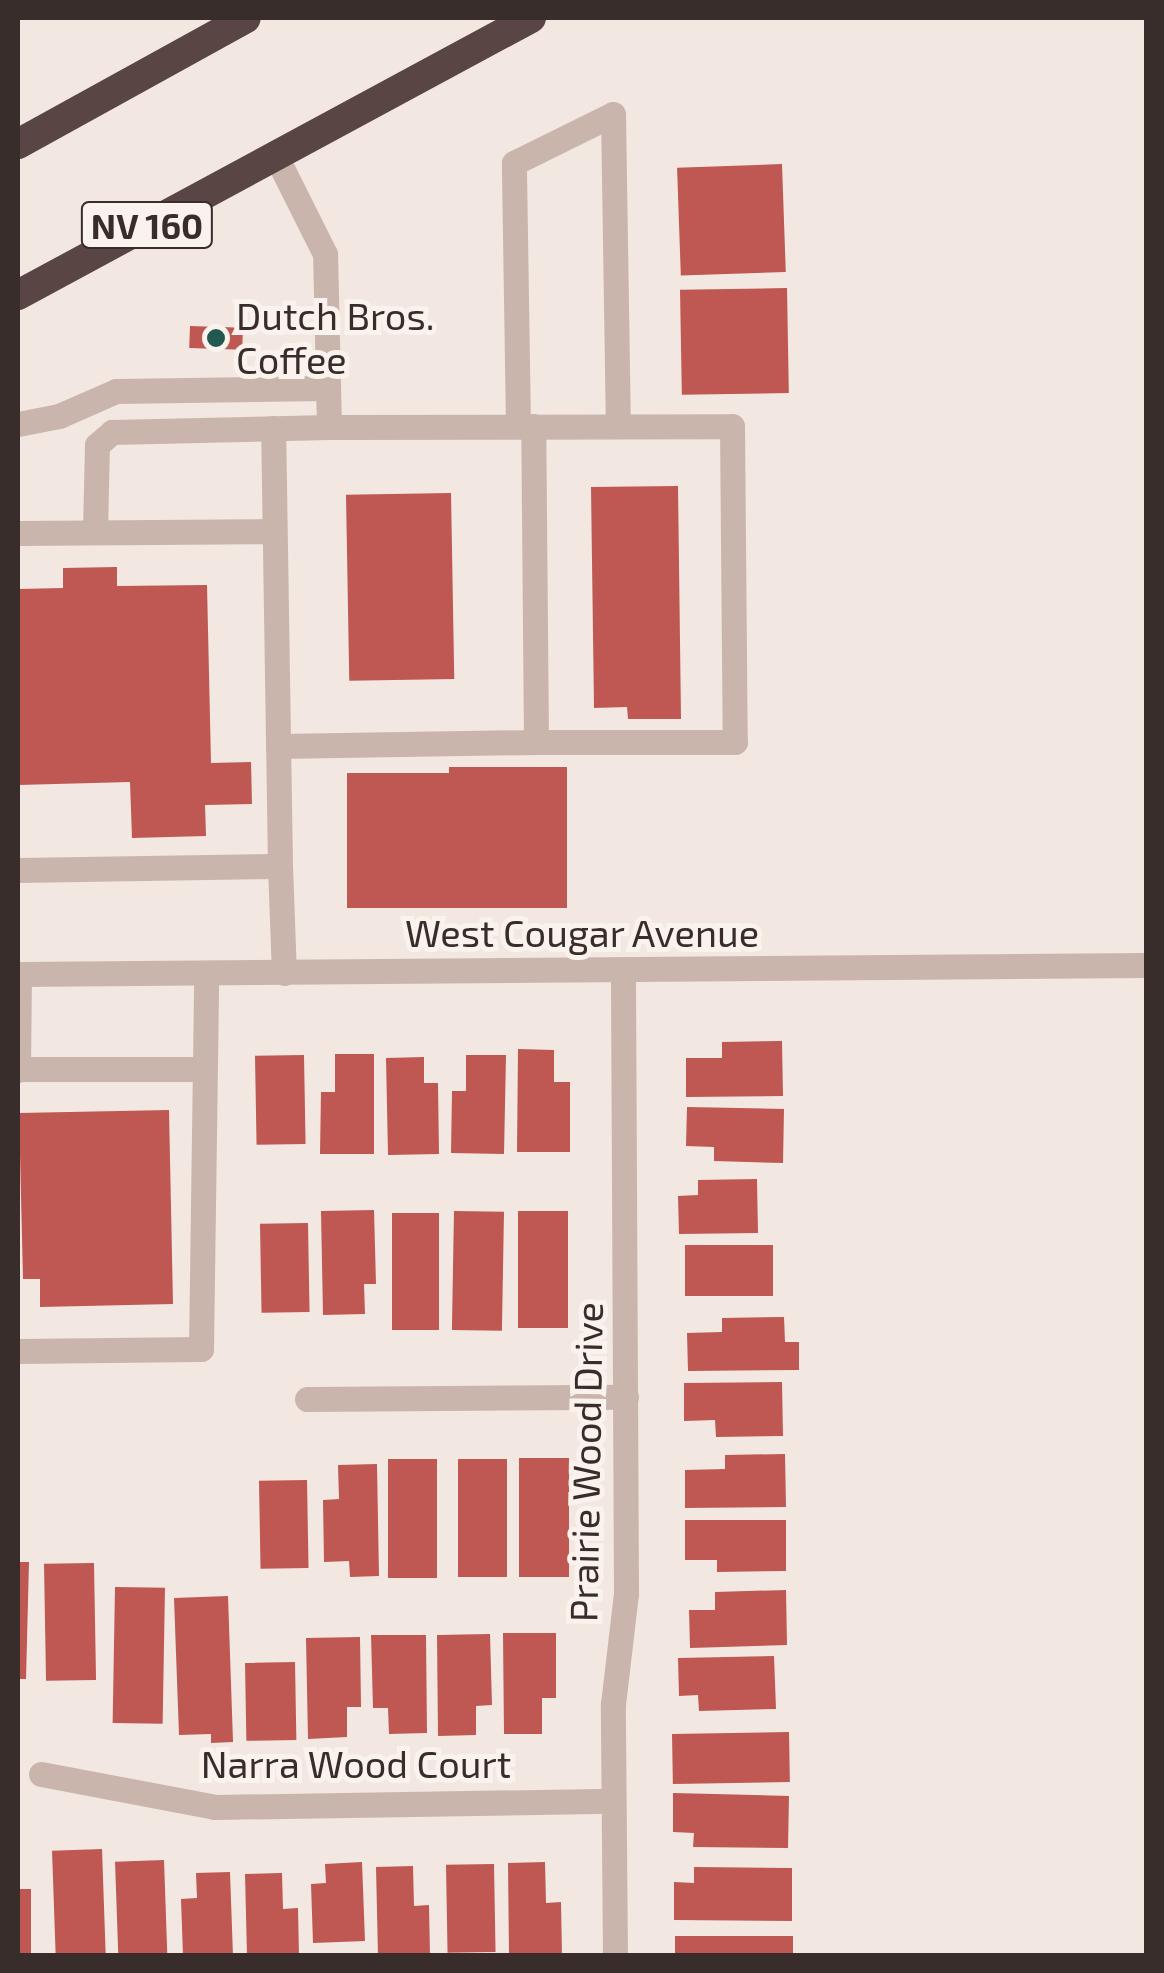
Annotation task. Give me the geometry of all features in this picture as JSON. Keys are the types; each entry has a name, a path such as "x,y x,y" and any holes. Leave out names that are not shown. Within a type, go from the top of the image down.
{"highway":[{"path":"18,144 246,18"},
{"name":"NV 160","path":"18,295 530,18"}],"street":[{"path":"536,742 514,163 614,114 618,426"},
{"path":"276,156 325,254 329,427"},
{"path":"18,424 60,416 116,391 328,388"},
{"path":"178,390 178,429"},
{"path":"84,405 103,436 95,532"},
{"path":"18,442 42,433 60,416"},
{"path":"103,436 178,429 732,426 735,742 278,746"},
{"path":"272,428 284,973"},
{"path":"18,532 272,531"},
{"path":"18,870 280,866"},
{"name":"West Cougar Avenue","path":"18,974 1146,965"},
{"name":"Prairie Wood Drive","path":"615,1956 614,1704 626,1594 622,970"},
{"path":"18,1351 200,1349 206,973"},
{"path":"18,974 18,1069 202,1069"},
{"path":"307,1399 626,1397"},
{"name":"Narra Wood Court","path":"41,1774 215,1807 613,1800"}],"building":[{"path":"782,164 786,272 681,276 677,168"},
{"path":"787,288 789,393 682,395 680,290"},
{"name":"Dutch Bros. Coffee","path":"190,326 243,328 242,350 189,348"},
{"path":"678,486 681,719 628,719 627,707 594,708 591,487"},
{"path":"451,493 454,679 349,681 346,495"},
{"path":"117,567 117,586 207,585 211,763 251,762 252,804 205,805 206,836 132,838 130,782 18,785 18,589 63,588 63,568"},
{"path":"449,767 567,767 567,908 347,908 347,773 449,773"},
{"path":"782,1041 783,1096 686,1097 686,1058 722,1058 722,1042"},
{"path":"518,1049 554,1050 554,1082 570,1082 570,1152 517,1152"},
{"path":"335,1054 374,1054 374,1154 320,1154 321,1092 335,1092"},
{"path":"304,1055 306,1144 257,1145 255,1056"},
{"path":"466,1055 506,1055 504,1154 451,1153 452,1091 466,1091"},
{"path":"424,1057 424,1083 438,1083 439,1154 388,1155 386,1058"},
{"path":"687,1107 784,1109 783,1163 714,1161 714,1147 686,1146"},
{"path":"169,1110 173,1304 40,1307 40,1279 23,1279 19,1113"},
{"path":"757,1179 758,1233 679,1234 678,1196 698,1195 698,1180"},
{"path":"374,1210 376,1284 364,1284 365,1314 323,1315 321,1211"},
{"path":"454,1211 504,1212 502,1331 452,1330"},
{"path":"518,1211 568,1211 568,1328 518,1328"},
{"path":"392,1213 439,1213 439,1330 392,1330"},
{"path":"308,1223 310,1312 262,1313 260,1224"},
{"path":"685,1245 773,1245 773,1296 685,1296"},
{"path":"784,1317 785,1342 799,1342 799,1370 688,1371 687,1333 722,1332 722,1318"},
{"path":"782,1382 783,1436 716,1437 715,1420 684,1421 684,1383"},
{"path":"785,1454 786,1507 685,1508 685,1470 725,1469 725,1455"},
{"path":"519,1458 569,1458 569,1577 519,1577"},
{"path":"388,1459 437,1459 437,1578 388,1578"},
{"path":"458,1459 507,1459 507,1577 458,1577"},
{"path":"377,1464 379,1576 350,1577 349,1561 324,1562 323,1500 339,1499 338,1465"},
{"path":"307,1480 309,1568 261,1569 259,1481"},
{"path":"685,1520 786,1520 786,1571 717,1572 717,1560 685,1560"},
{"path":"18,1562 29,1562 26,1679 18,1679"},
{"path":"94,1563 96,1680 46,1681 44,1564"},
{"path":"115,1587 165,1588 163,1724 113,1723"},
{"path":"786,1590 787,1645 690,1648 689,1610 715,1610 715,1592"},
{"path":"228,1596 233,1742 211,1743 211,1734 179,1735 174,1598"},
{"path":"503,1633 556,1633 556,1698 542,1698 542,1734 504,1734"},
{"path":"490,1634 492,1705 476,1706 476,1735 438,1736 437,1635"},
{"path":"371,1635 426,1635 427,1733 389,1734 388,1708 373,1708"},
{"path":"360,1637 361,1707 347,1707 347,1737 308,1739 306,1638"},
{"path":"774,1656 776,1709 699,1711 698,1695 679,1696 678,1658"},
{"path":"295,1662 296,1740 246,1741 245,1663"},
{"path":"789,1732 790,1782 673,1784 672,1734"},
{"path":"673,1793 789,1796 788,1848 693,1847 694,1833 673,1832"},
{"path":"102,1849 106,1956 56,1956 52,1851"},
{"path":"164,1860 167,1956 118,1956 115,1862"},
{"path":"362,1862 365,1941 313,1943 311,1884 326,1883 325,1864"},
{"path":"545,1862 546,1903 561,1902 562,1956 509,1956 508,1863"},
{"path":"494,1864 496,1952 448,1953 446,1865"},
{"path":"413,1866 414,1906 429,1905 430,1956 378,1956 376,1867"},
{"path":"694,1867 792,1868 792,1921 674,1920 674,1882 694,1883"},
{"path":"230,1872 233,1956 183,1956 181,1899 197,1898 196,1873"},
{"path":"282,1873 283,1909 298,1908 299,1956 247,1956 245,1874"},
{"path":"18,1889 31,1889 31,1956 18,1956"},
{"path":"675,1936 793,1936 793,1956 675,1956"}],"place":[{"name":"Dutch Bros. Coffee","path":"216,338"}]}
